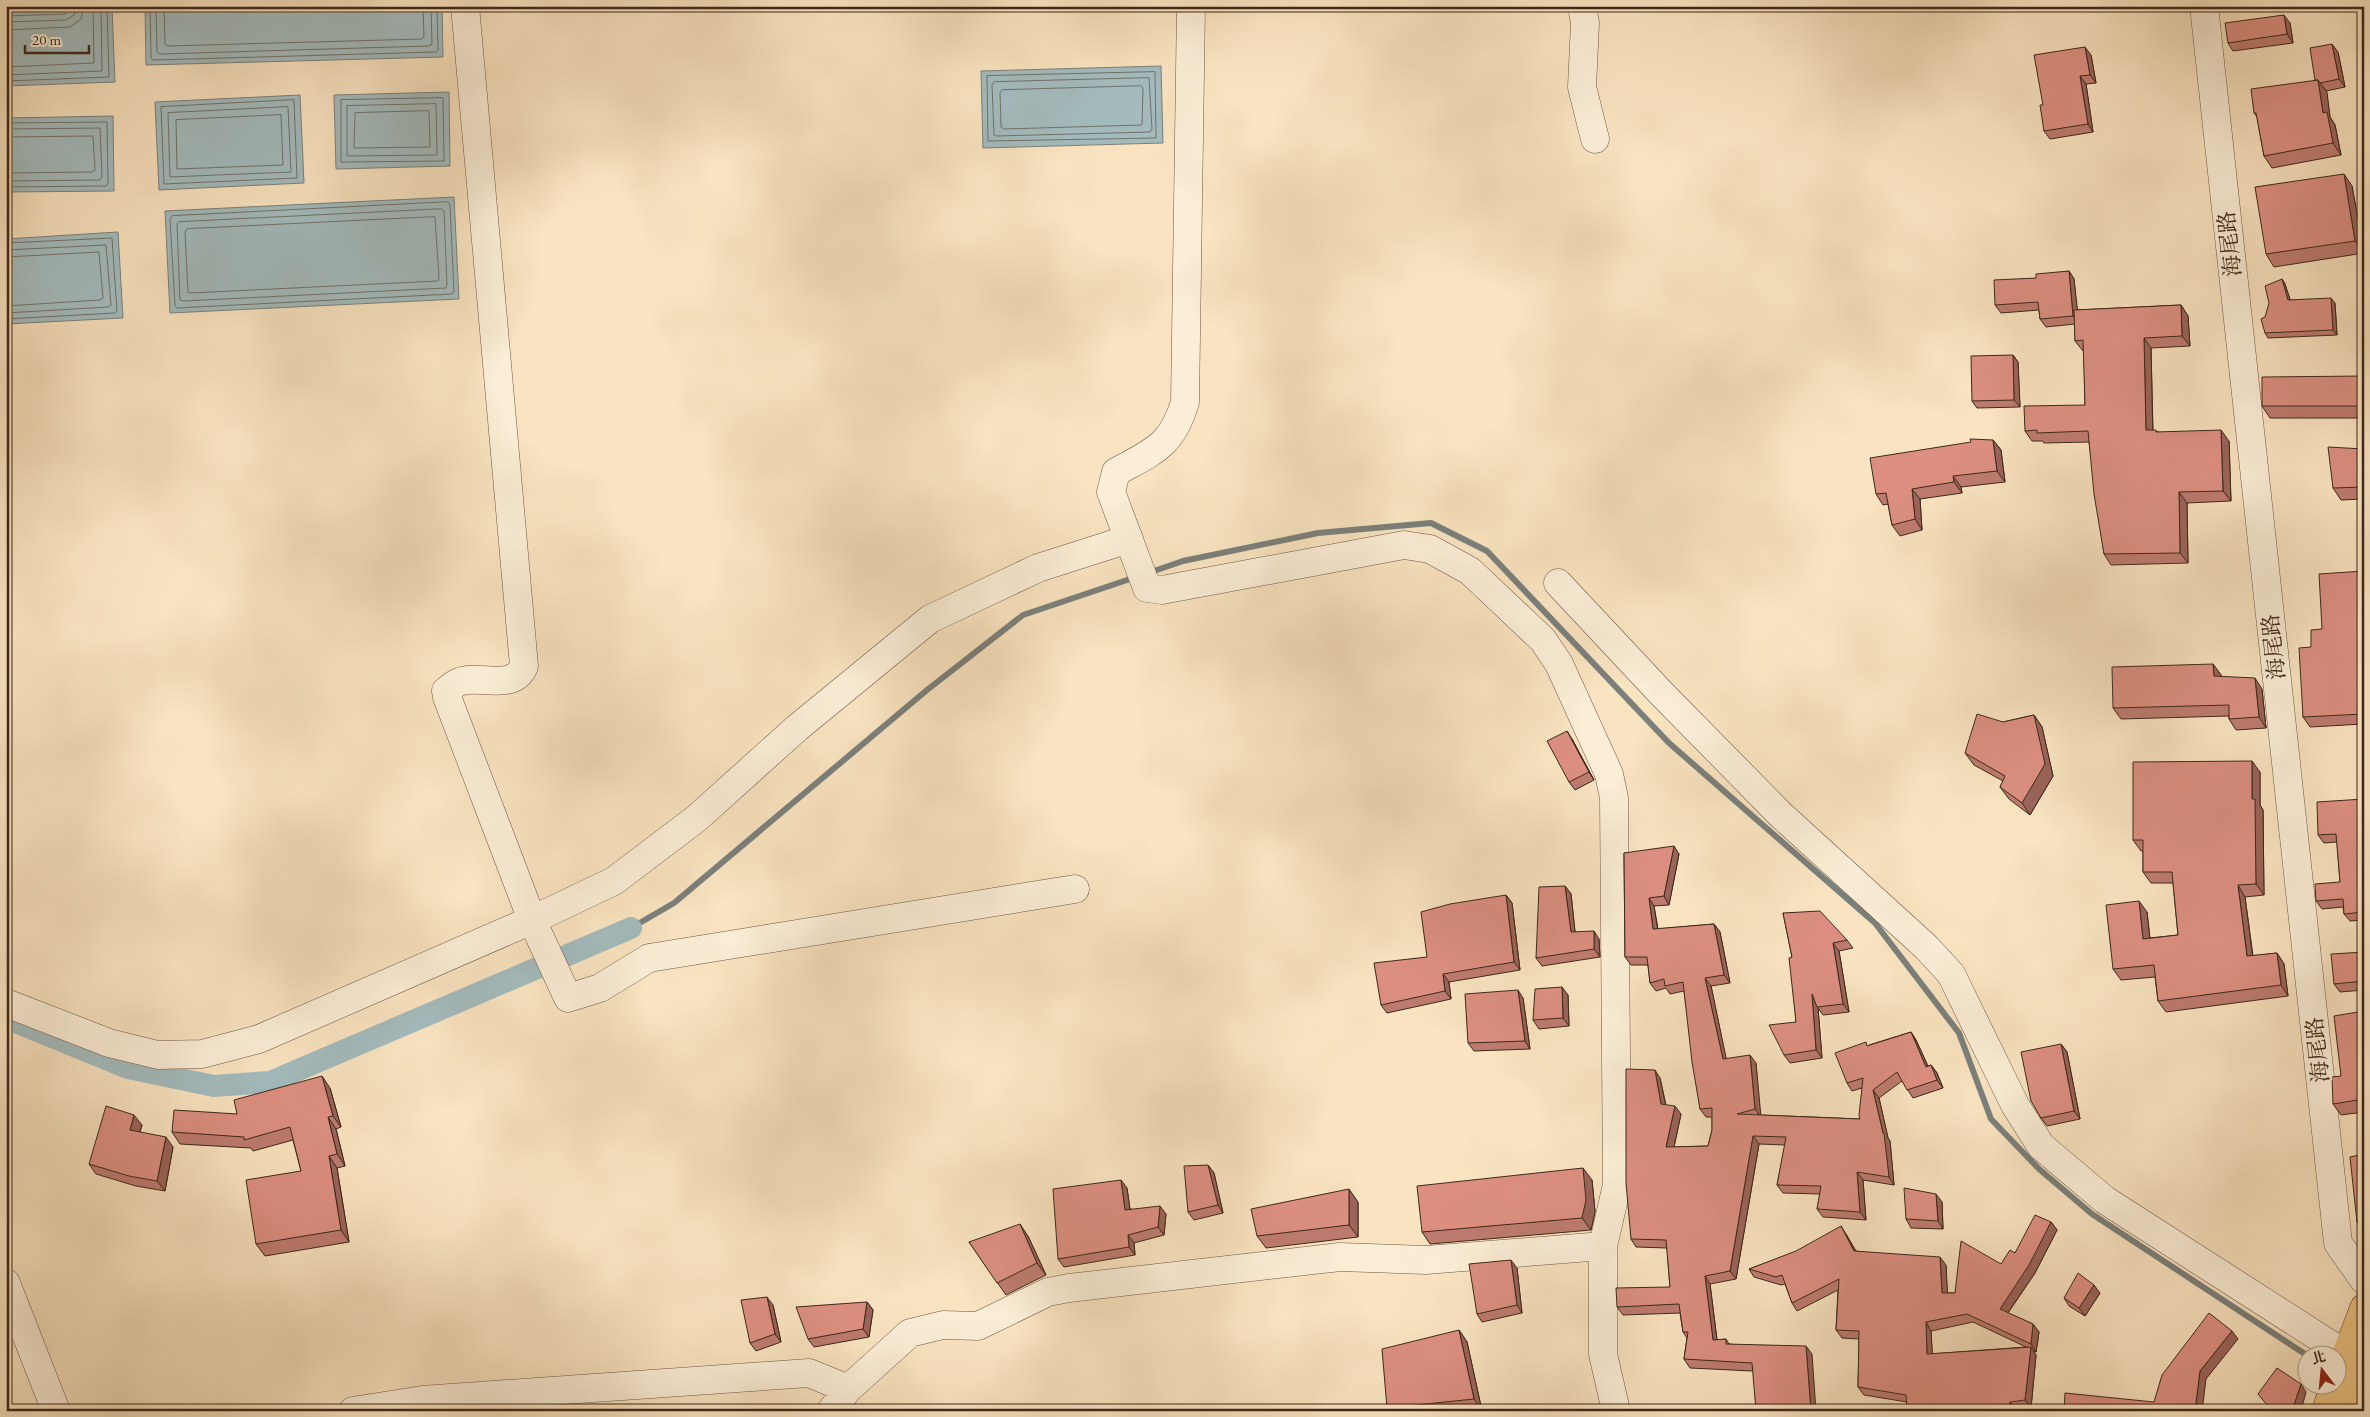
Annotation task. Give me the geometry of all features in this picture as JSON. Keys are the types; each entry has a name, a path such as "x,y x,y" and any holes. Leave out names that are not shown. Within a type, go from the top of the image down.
{"main road":[{"path":"2349,1411 2350,1369 2364,1308"},
{"path":"2326,1411 2350,1369"}],"street":[{"path":"465,6 524,666 516,677 507,680 459,682 446,691 534,925 568,998 600,988 649,958 1075,889"},
{"path":"1191,6 1185,402 1180,420 1163,445 1116,472 1111,492 1147,588 1162,590 1404,545 1417,546 1430,549 1470,571 1543,640 1560,664 1609,774 1614,798 1617,1185 1603,1246 1602,1354 1616,1411"},
{"path":"1582,6 1585,23 1582,87 1595,139"},
{"name":"海尾路","path":"2204,6 2338,1243 2364,1280"},
{"path":"6,1003 109,1043 158,1055 202,1054 259,1039 534,925 614,881 697,818 797,728 930,619 1038,568 1132,546"},
{"path":"1558,583 1661,693 1780,814 1926,947 1951,974 2015,1105 2041,1146 2105,1200 2350,1369"},
{"path":"831,1411 848,1389 910,1333 943,1325 978,1326 1048,1292 1340,1257 1426,1260 1603,1246"},
{"path":"6,1283 56,1411"},
{"path":"353,1411 422,1400 809,1373 848,1389"}],"water":[{"path":"145,6 442,6 443,57 146,65"},
{"path":"112,7 115,82 6,86 6,11"},
{"path":"1161,66 1163,143 983,148 981,71"},
{"path":"449,92 450,166 336,169 334,95"},
{"path":"300,95 304,183 159,190 155,102"},
{"path":"113,116 114,191 6,192 6,118"},
{"path":"454,197 459,299 170,313 165,211"},
{"path":"118,232 123,318 6,324 6,239"}],"building":[{"path":"2284,15 2287,34 2228,43 2225,23"},
{"path":"2332,44 2339,79 2320,83 2318,80 2315,80 2310,48"},
{"path":"2085,47 2090,75 2080,76 2088,124 2044,131 2040,105 2043,105 2034,55"},
{"path":"2318,80 2323,113 2327,112 2333,143 2264,156 2256,113 2254,113 2251,89"},
{"path":"2344,174 2355,241 2266,254 2255,187"},
{"path":"2069,271 2073,316 2040,319 2038,302 1995,305 1994,280 2036,278 2036,274"},
{"path":"2282,279 2288,300 2331,298 2333,330 2265,333 2261,319 2265,317 2269,303 2265,286"},
{"path":"2181,305 2182,336 2144,338 2146,430 2156,430 2156,432 2221,430 2223,491 2179,492 2180,553 2104,554 2094,494 2088,431 2037,433 2037,430 2025,431 2024,406 2085,405 2083,340 2075,341 2074,310"},
{"path":"2013,355 2014,400 1972,401 1971,356"},
{"path":"2364,376 2364,406 2262,406 2262,377"},
{"path":"1970,439 1993,440 1997,471 1953,476 1954,482 1912,489 1915,519 1892,525 1886,493 1876,494 1870,458 1971,442"},
{"path":"2328,447 2364,449 2364,487 2333,488"},
{"path":"2364,571 2364,714 2303,717 2299,648 2311,647 2311,630 2322,629 2319,574"},
{"path":"2213,664 2214,676 2255,678 2259,717 2229,719 2229,705 2113,708 2112,667"},
{"path":"1977,714 2003,722 2034,715 2045,764 2022,803 2000,787 2005,776 1965,753"},
{"path":"1567,731 1589,772 1569,782 1547,741"},
{"path":"2252,761 2252,799 2255,799 2256,884 2238,885 2247,956 2277,953 2281,985 2158,1001 2154,965 2113,969 2106,905 2139,901 2143,939 2178,935 2172,872 2143,872 2143,840 2133,840 2133,762"},
{"path":"2364,799 2364,912 2344,914 2343,899 2316,901 2315,884 2340,882 2336,834 2318,835 2317,802"},
{"path":"1674,846 1664,896 1649,898 1653,929 1714,924 1724,975 1705,978 1723,1059 1750,1055 1755,1109 1737,1114 1860,1119 1863,1078 1847,1083 1835,1053 1866,1042 1867,1046 1911,1032 1926,1067 1931,1065 1937,1080 1907,1090 1897,1072 1873,1090 1884,1133 1889,1177 1857,1172 1860,1212 1817,1209 1821,1186 1777,1185 1786,1137 1753,1136 1730,1271 1705,1276 1713,1340 1726,1339 1726,1344 1806,1346 1811,1411 1756,1411 1752,1363 1684,1359 1688,1332 1683,1332 1679,1304 1617,1307 1616,1288 1670,1287 1666,1240 1631,1239 1626,1183 1626,1069 1655,1070 1661,1104 1675,1106 1666,1147 1708,1146 1712,1130 1712,1108 1700,1109 1692,1062 1683,982 1665,986 1664,979 1650,983 1647,957 1625,957 1624,853"},
{"path":"1565,886 1571,932 1594,931 1594,949 1536,958 1539,887"},
{"path":"1506,895 1514,962 1443,974 1445,991 1381,1005 1374,963 1427,957 1421,912 1450,904"},
{"path":"1820,911 1847,940 1833,943 1843,1004 1817,1007 1812,994 1816,1050 1784,1055 1769,1025 1796,1022 1789,958 1792,957 1783,913"},
{"path":"2364,952 2364,981 2334,984 2331,954"},
{"path":"1562,987 1563,1018 1533,1020 1535,989"},
{"path":"1518,990 1525,1041 1468,1043 1465,994"},
{"path":"2364,1011 2364,1099 2333,1104 2332,1077 2341,1076 2334,1016"},
{"path":"2061,1044 2074,1111 2041,1118 2031,1101 2021,1052"},
{"path":"322,1076 333,1116 328,1117 337,1154 329,1156 341,1230 256,1244 246,1180 301,1171 290,1127 244,1140 244,1137 172,1132 174,1110 237,1114 234,1100"},
{"path":"106,1106 134,1115 130,1130 166,1137 157,1181 129,1176 89,1164"},
{"path":"2364,1154 2364,1209 2357,1222 2350,1157"},
{"path":"1208,1165 1218,1205 1188,1212 1184,1166"},
{"path":"1583,1168 1586,1200 1582,1218 1422,1232 1417,1186"},
{"path":"1121,1180 1125,1210 1160,1206 1158,1227 1128,1235 1129,1247 1058,1259 1053,1189"},
{"path":"1904,1188 1936,1194 1938,1221 1906,1219"},
{"path":"1349,1189 1349,1225 1257,1236 1251,1209"},
{"path":"2035,1215 2051,1222 2029,1265 2000,1309 2033,1324 2031,1344 1967,1314 1926,1322 1927,1354 2031,1347 2025,1400 2010,1402 2007,1411 1907,1411 1906,1395 1858,1387 1859,1331 1836,1330 1839,1279 1792,1303 1782,1275 1776,1277 1749,1269 1796,1251 1841,1226 1854,1251 1940,1257 1942,1293 1955,1293 1961,1241 2001,1264 2010,1250 2015,1253"},
{"path":"1020,1224 1037,1263 997,1283 969,1242"},
{"path":"1511,1260 1517,1305 1477,1314 1469,1264"},
{"path":"2078,1273 2094,1285 2079,1308 2064,1298"},
{"path":"767,1297 775,1334 750,1343 741,1300"},
{"path":"867,1302 863,1329 808,1339 796,1307"},
{"path":"2209,1313 2232,1331 2200,1371 2195,1411 2064,1410 2065,1393 2154,1402 2162,1375"},
{"path":"1459,1330 1474,1399 1387,1408 1382,1349"},
{"path":"2277,1368 2298,1382 2298,1393 2292,1411 2272,1411 2258,1394"}],"waterway":[{"path":"1148,573 1183,561 1318,533 1431,523 1487,551 1669,743 1875,923 1959,1033 1991,1119 2039,1169 2092,1214 2298,1349"},
{"path":"631,928 674,903 927,690 1023,615 1136,577"},
{"path":"6,1018 128,1068 214,1086 270,1082 631,928"}]}
